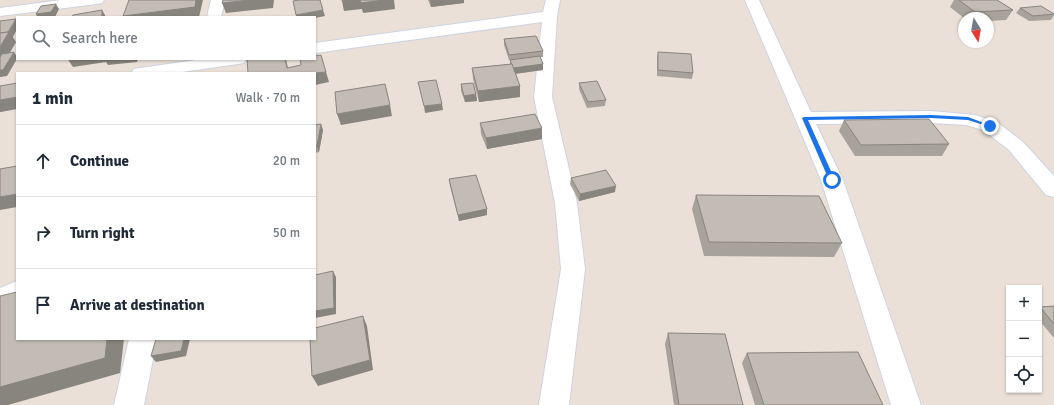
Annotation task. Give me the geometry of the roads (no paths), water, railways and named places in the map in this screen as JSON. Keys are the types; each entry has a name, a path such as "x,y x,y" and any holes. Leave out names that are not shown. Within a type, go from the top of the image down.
{"street":[{"path":"0,12 92,0"},
{"path":"214,16 218,0"},
{"path":"752,0 832,180 906,405"},
{"path":"316,48 551,8 543,97 566,203 573,269 554,405"},
{"path":"148,72 232,60"},
{"path":"804,118 931,117 968,119 990,126 1016,146 1054,190"},
{"path":"0,300 16,292"},
{"path":"129,405 143,340"}]}
